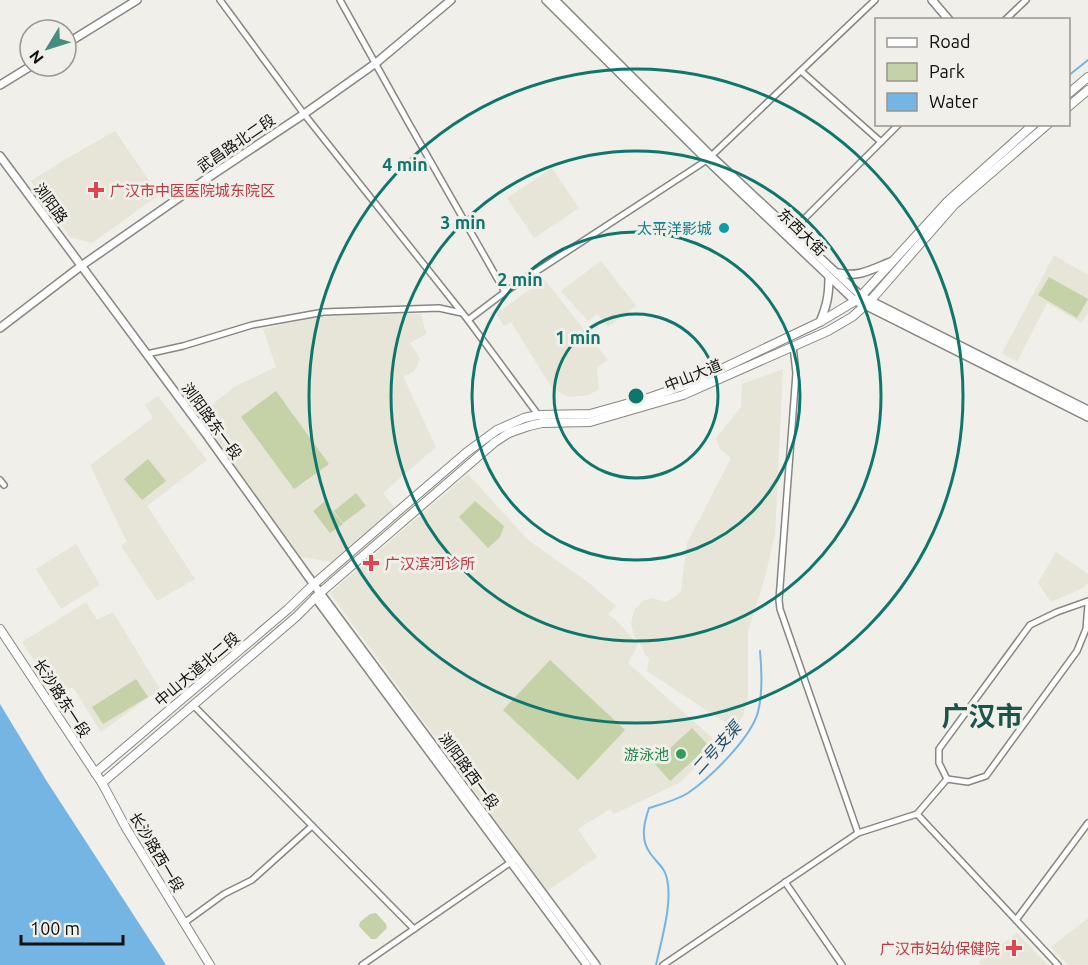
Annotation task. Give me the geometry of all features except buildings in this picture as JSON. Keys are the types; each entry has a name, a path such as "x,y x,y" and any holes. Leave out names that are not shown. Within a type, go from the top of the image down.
{"main road":[{"path":"1070,92 1088,77"},
{"path":"1070,105 1088,90"},
{"name":"中山大道","path":"317,595 495,442 509,433 529,426 540,419 590,414 694,382 820,322 858,299 948,201 1033,126"},
{"name":"中山大道","path":"314,584 497,430 524,418 590,422 683,395 828,331 852,317 954,205 1044,126"},
{"name":"中山大道北二段","path":"95,772 314,584"},
{"name":"中山大道北二段","path":"102,783 296,617 317,595"},
{"name":"长沙路东一段","path":"0,629 102,783"},
{"name":"长沙路西一段","path":"102,783 126,828 210,965"}],"street":[{"path":"78,37 137,0"},
{"path":"220,0 304,114 468,320 540,419"},
{"path":"340,0 505,292"},
{"name":"武昌路北二段","path":"0,328 81,266 376,63 451,0"},
{"name":"东西大街","path":"546,0 858,299 1088,410"},
{"name":"东西大街","path":"555,0 709,158 792,231 832,274"},
{"path":"468,320 505,292 709,158 875,0"},
{"path":"932,0 946,18"},
{"path":"1007,18 1026,0"},
{"path":"801,70 881,142"},
{"path":"0,85 18,74"},
{"path":"792,231 897,126"},
{"name":"浏阳路","path":"0,156 81,266"},
{"path":"820,322 828,303 832,274 859,274 893,261"},
{"name":"浏阳路东一段","path":"81,266 314,584 317,595"},
{"name":"东西大街","path":"868,302 1088,417"},
{"path":"147,354 183,346 252,325 324,312 439,308 462,313"},
{"path":"793,346 796,374 780,609 858,832"},
{"name":"浏阳路西一段","path":"317,595 513,860 596,965"},
{"path":"1088,603 1087,630 1077,651 986,776 968,782 947,779 939,763 939,749 1030,626 1057,612 1088,603"},
{"path":"193,705 414,929"},
{"path":"663,965 858,832 917,814 947,779"},
{"path":"917,814 1058,965"},
{"path":"1016,920 1088,823"},
{"path":"184,923 224,894 252,880 312,826"},
{"path":"362,965 513,860 587,965"},
{"path":"785,882 842,965"}],"shaded area":[{"name":"广汉市中医医院城东院区","path":"115,131 159,195 92,243 70,237 31,181"},
{"path":"552,168 579,208 534,238 507,198"},
{"path":"1054,255 1088,275 1088,313 1082,323 1047,303 1017,362 1002,353"},
{"path":"601,261 636,306 608,327 597,314 588,321 561,291"},
{"path":"544,279 608,360 597,368 599,389 589,395 568,397 552,388 511,322 504,326 496,314"},
{"path":"421,314 426,334 410,343 420,359 414,372 403,376 436,447 383,493 395,508 333,562 301,557 198,416 234,387 276,367 263,329 316,317"},
{"path":"783,369 775,534 765,577 748,631 748,696 743,716 735,729 647,671 649,659 634,636 631,624 635,609 643,601 651,598 667,602 681,592 687,543 731,458 720,449 716,438 741,407 742,384"},
{"path":"158,396 207,460 147,506 195,579 157,601 121,546 127,542 90,465 153,418 145,405"},
{"path":"468,474 528,540 589,583 616,606 608,614 638,644 628,663 719,744 679,783 614,814 610,809 578,829 597,857 547,891 330,593"},
{"path":"76,544 100,585 61,609 36,569"},
{"path":"1056,552 1088,574 1088,582 1085,587 1051,602 1038,583"},
{"path":"86,602 97,620 113,612 160,689 101,732 73,687 56,694 22,642"},
{"path":"1088,918 1088,965 1068,965 1051,947"},
{"name":"广汉市妇幼保健院","path":"1017,933 1048,965 981,965 979,962"}],"green space":[{"path":"1049,277 1088,299 1077,318 1038,295"},
{"path":"276,391 329,464 294,489 241,417"},
{"path":"148,459 166,481 142,500 124,479"},
{"path":"356,493 366,506 343,523 334,511"},
{"path":"325,501 343,524 330,533 313,511"},
{"path":"475,501 504,526 500,537 488,548 459,517"},
{"path":"550,660 625,730 578,780 503,710"},
{"path":"136,679 148,697 103,724 92,707"},
{"name":"游泳池","path":"692,728 709,746 670,781 654,763"},
{"path":"376,913 387,928 376,939 371,939 359,926 360,922 370,914"}],"water":[{"path":"0,704 46,780 166,965 0,965"}],"waterway":[{"name":"二号支渠","path":"1070,74 1088,60"},
{"name":"二号支渠","path":"656,965 669,894 666,874 650,853 645,842 644,825 649,808 688,793 718,768 747,734 760,704 762,682 760,651"}],"place":[{"name":"广汉市中医医院城东院区","path":"96,190"},
{"name":"太平洋影城","path":"724,228"},
{"name":"广汉滨河诊所","path":"371,563"},
{"name":"游泳池","path":"681,754"},
{"name":"广汉市妇幼保健院","path":"1014,948"}],"district":[{"name":"广汉市","path":"982,716"}]}
